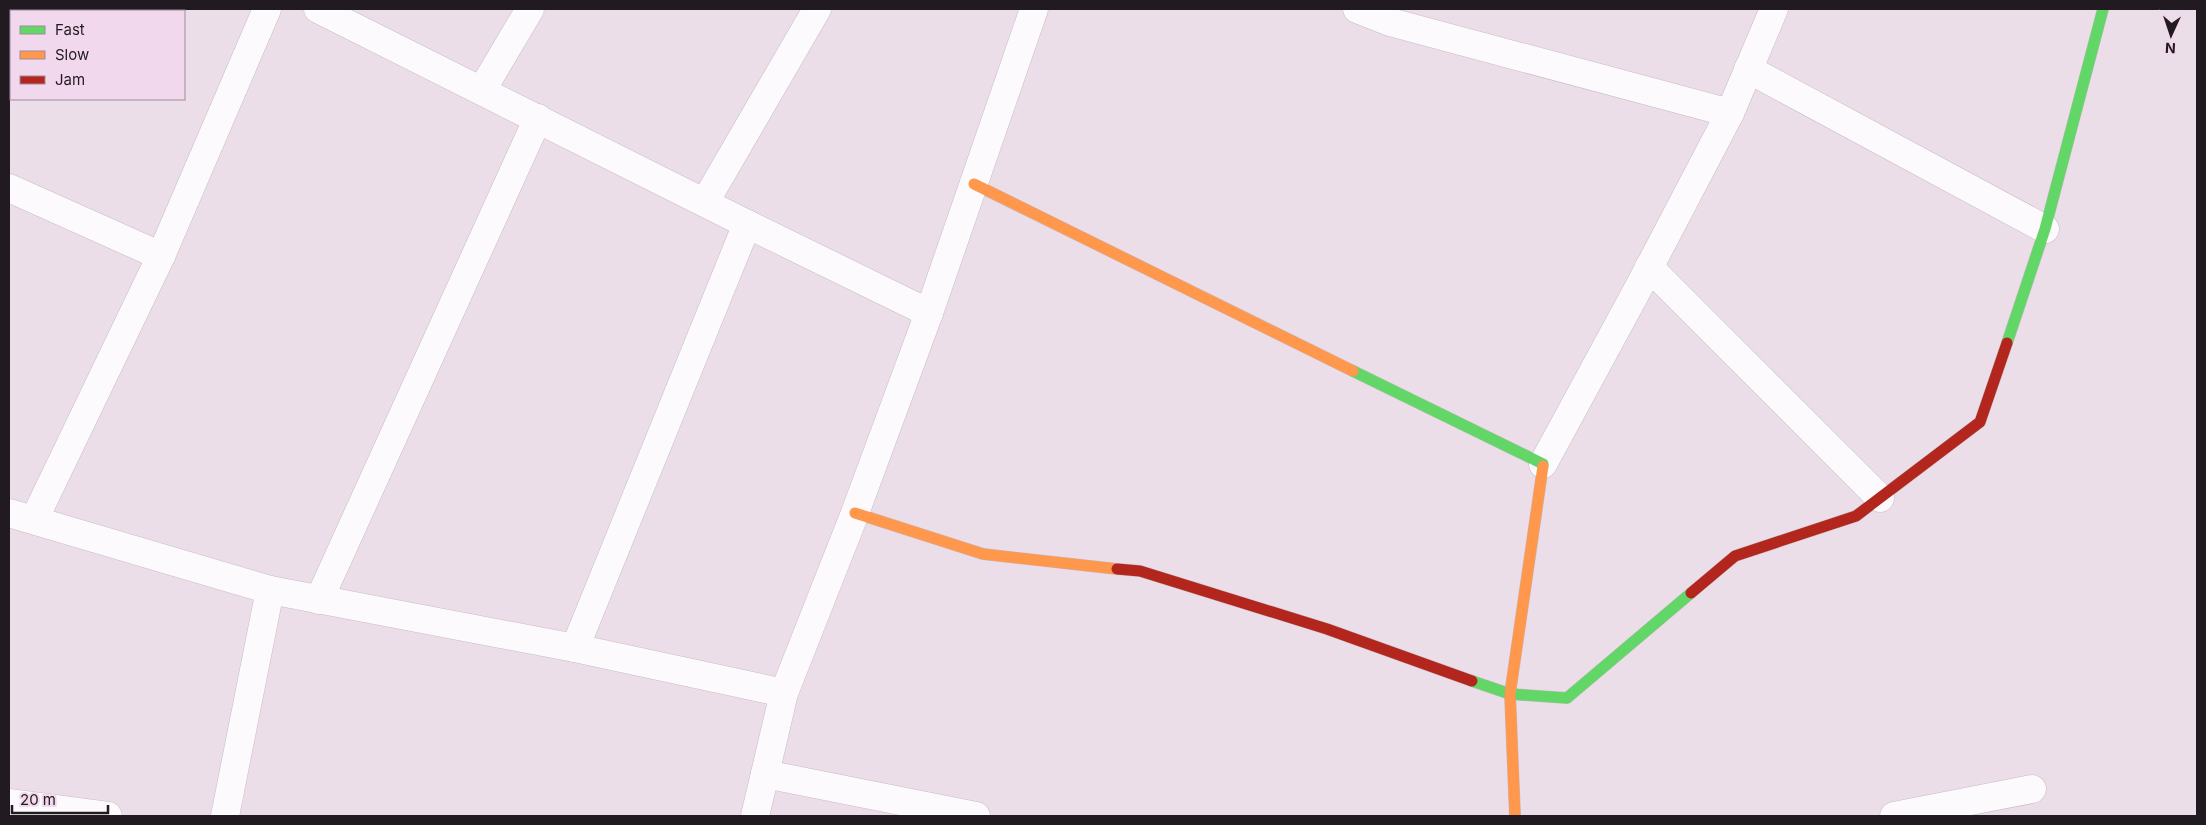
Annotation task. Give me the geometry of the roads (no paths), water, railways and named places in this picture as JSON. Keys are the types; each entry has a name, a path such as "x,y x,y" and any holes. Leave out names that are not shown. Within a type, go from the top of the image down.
{"street":[{"path":"267,9 161,256 21,517 270,590 575,648 784,693"},
{"path":"318,9 746,224 929,313"},
{"path":"482,90 530,9"},
{"path":"705,202 817,9"},
{"path":"755,816 784,693 855,513 929,313 1034,9"},
{"path":"1357,9 1399,24 1730,113"},
{"path":"1515,816 1510,694 1543,464 1730,113 1774,9"},
{"path":"855,513 982,554 1140,571 1327,629 1510,694 1567,698 1735,556 1856,516 1980,422 2044,229 2103,9"},
{"path":"1748,70 2044,229"},
{"path":"319,600 538,118"},
{"path":"974,184 1543,464"},
{"path":"9,188 161,256"},
{"path":"575,648 746,224"},
{"path":"1649,267 1880,498"},
{"path":"226,816 270,590"},
{"path":"765,774 976,816"},
{"path":"1894,816 2032,789"},
{"path":"9,803 108,816"}]}
